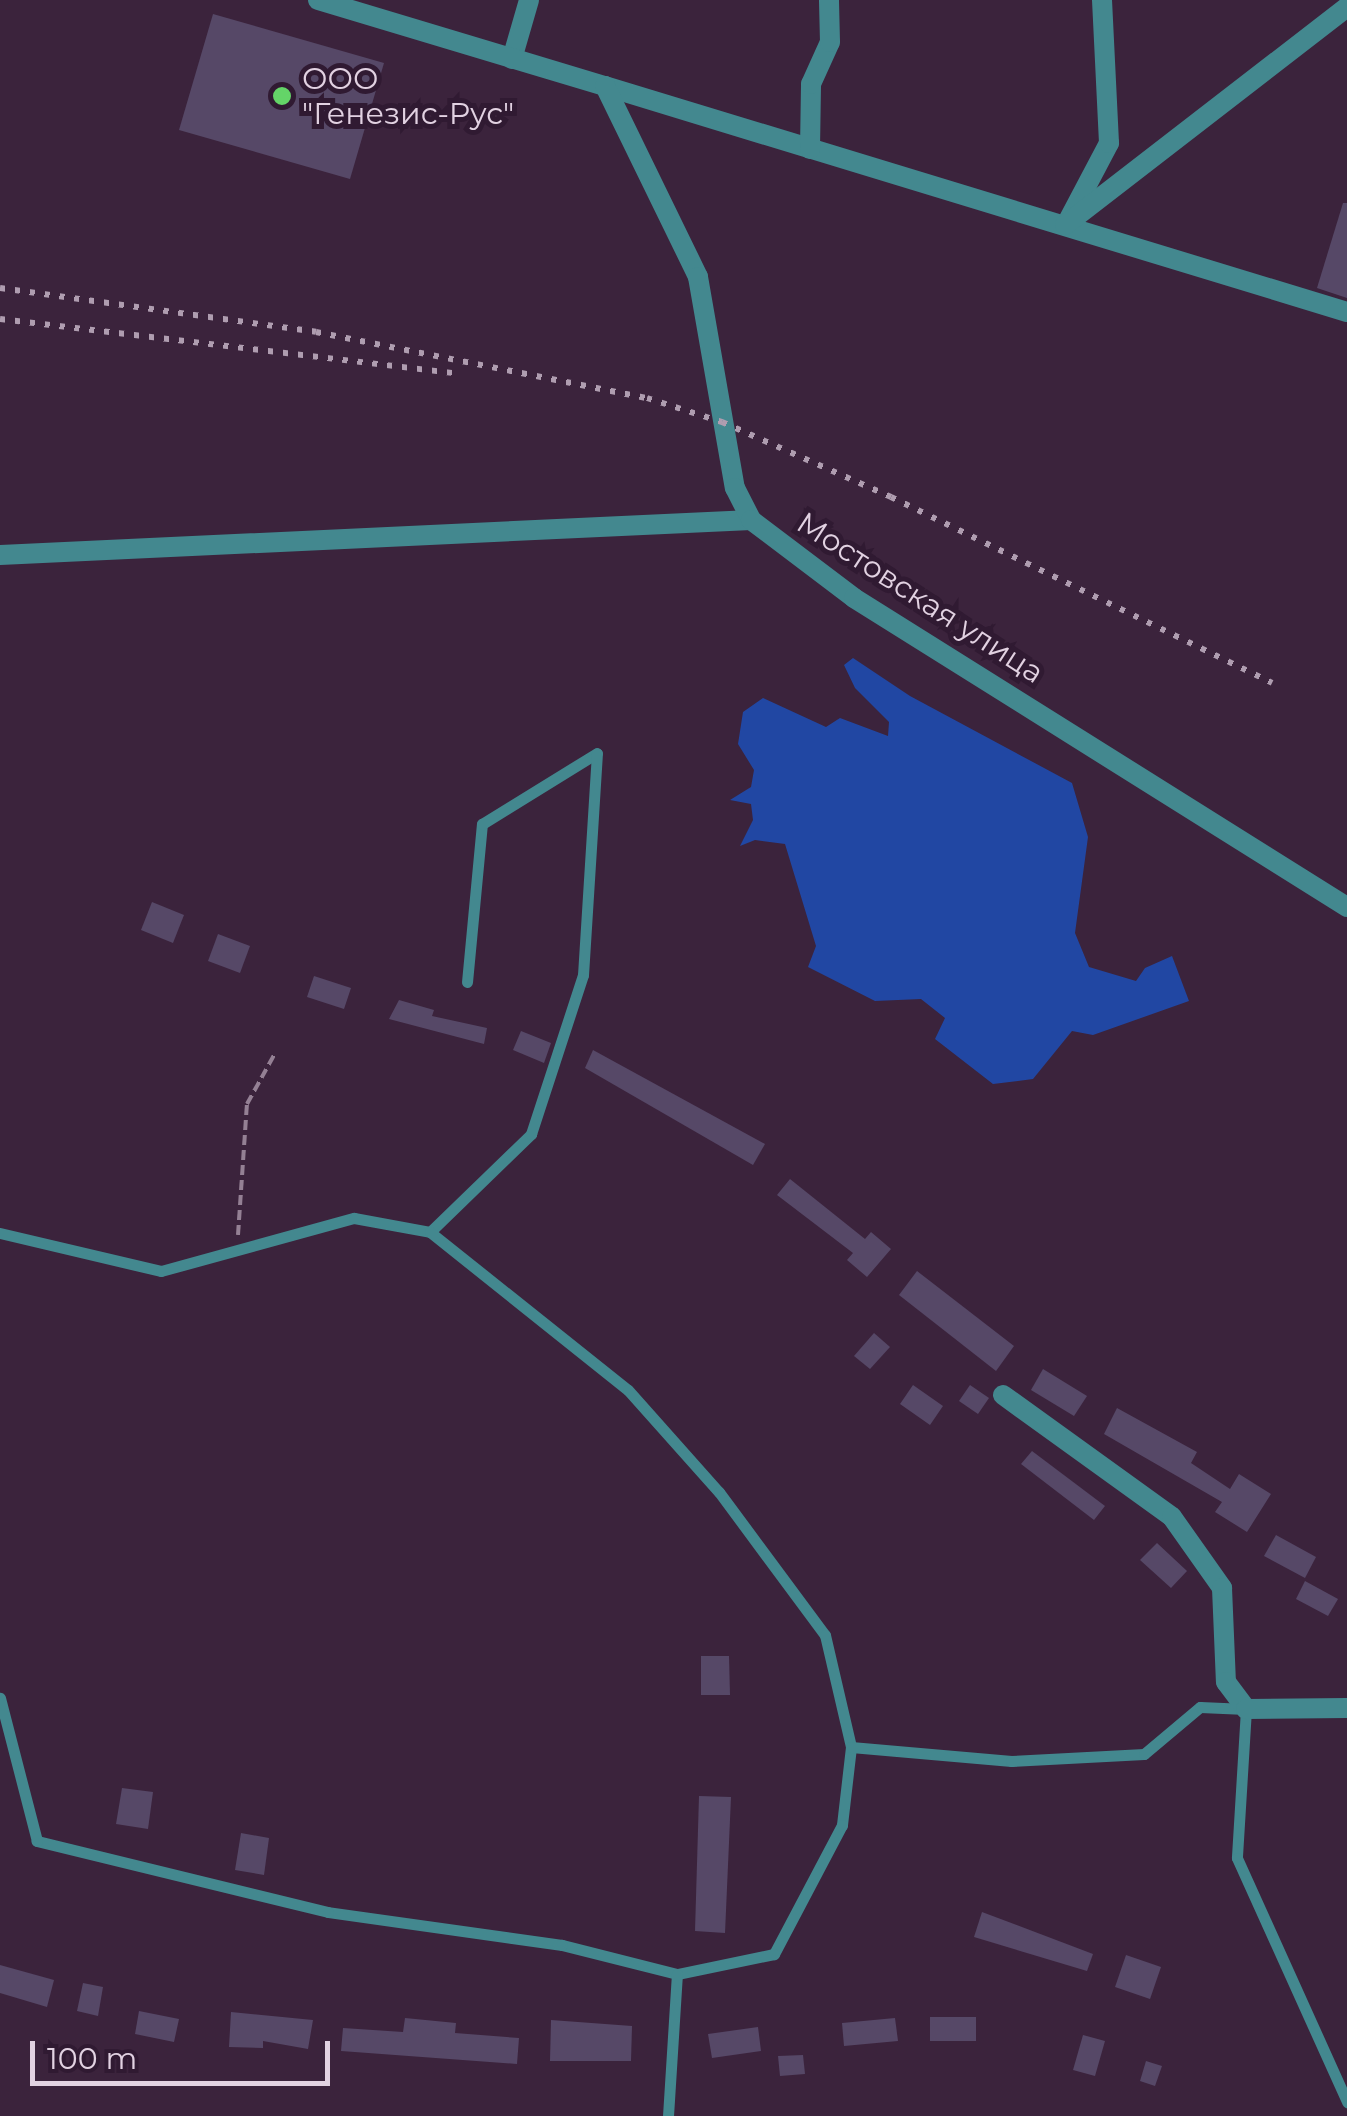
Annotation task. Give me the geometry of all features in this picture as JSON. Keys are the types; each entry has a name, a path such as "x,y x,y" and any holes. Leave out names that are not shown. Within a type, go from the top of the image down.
{"street":[{"path":"318,0 376,9 512,59 1347,312"},
{"path":"512,59 530,0"},
{"path":"810,149 811,84 830,42 829,0"},
{"path":"1065,225 1109,143 1102,0"},
{"path":"1065,225 1347,7"},
{"name":"Мостовская улица","path":"605,86 698,276 735,488 751,520 854,598 1347,906"},
{"path":"0,555 751,520"},
{"path":"1004,1395 1172,1517 1222,1588 1226,1682 1246,1708 1347,1708"}],"lane":[{"path":"430,1232 531,1134 582,975 597,753 482,824 468,982"},
{"path":"0,1233 161,1270 354,1218 430,1232 628,1390 719,1492 825,1635 851,1747 842,1825 774,1954 677,1974 562,1945 328,1912 36,1841 0,1698"},
{"path":"851,1747 1011,1761 1144,1754 1200,1707 1246,1708 1236,1858 1347,2102"},
{"path":"668,2116 677,1974"}],"path":[{"path":"239,1250 237,1187 247,1104 274,1055"}],"water":[{"path":"853,658 910,696 1072,783 1088,837 1075,933 1089,967 1136,981 1145,968 1172,956 1189,1001 1093,1035 1072,1031 1033,1079 993,1084 935,1039 945,1018 921,999 875,1001 808,967 816,946 785,844 755,840 740,846 753,820 751,804 730,800 751,787 754,770 738,744 743,712 763,698 826,727 840,718 888,736 889,722 855,688 844,665"}],"building":[{"name":"ООО \"Генезис-Рус\"","path":"213,14 384,63 350,179 179,130"},
{"path":"1343,203 1347,203 1347,298 1317,288"},
{"path":"152,902 184,915 173,943 141,930"},
{"path":"218,934 250,946 240,973 208,961"},
{"path":"314,976 351,988 344,1009 307,997"},
{"path":"399,1000 434,1010 432,1016 487,1028 484,1044 389,1019"},
{"path":"521,1031 551,1043 544,1063 513,1050"},
{"path":"593,1050 765,1144 753,1165 585,1068"},
{"path":"790,1179 865,1239 871,1232 891,1249 867,1277 847,1260 853,1253 777,1195"},
{"path":"917,1271 1014,1346 996,1371 899,1295"},
{"path":"874,1333 890,1347 870,1369 854,1356"},
{"path":"1043,1369 1087,1396 1074,1416 1031,1390"},
{"path":"913,1385 943,1406 930,1425 900,1404"},
{"path":"970,1385 989,1398 978,1414 959,1401"},
{"path":"1117,1408 1197,1452 1191,1463 1230,1489 1239,1474 1271,1494 1247,1532 1215,1512 1222,1502 1104,1434"},
{"path":"1032,1451 1105,1506 1094,1520 1021,1464"},
{"path":"1276,1535 1316,1557 1305,1578 1264,1556"},
{"path":"1157,1543 1187,1571 1171,1588 1140,1560"},
{"path":"1305,1581 1338,1599 1328,1616 1296,1599"},
{"path":"701,1656 729,1656 730,1695 701,1695"},
{"path":"122,1788 153,1792 148,1829 116,1824"},
{"path":"699,1796 731,1797 725,1933 695,1931"},
{"path":"241,1833 269,1838 264,1875 235,1870"},
{"path":"982,1912 1093,1954 1087,1971 974,1937"},
{"path":"1126,1955 1161,1967 1150,1999 1115,1987"},
{"path":"0,1965 54,1980 47,2007 0,1993"},
{"path":"83,1983 103,1987 98,2016 77,2011"},
{"path":"139,2011 179,2019 174,2042 135,2034"},
{"path":"231,2012 313,2020 308,2049 263,2041 263,2048 229,2047"},
{"path":"930,2017 976,2017 976,2041 930,2041"},
{"path":"405,2018 456,2023 455,2033 519,2038 517,2064 341,2051 343,2028 403,2032"},
{"path":"895,2018 898,2041 844,2046 842,2023"},
{"path":"551,2020 632,2026 631,2061 550,2061"},
{"path":"758,2027 761,2051 712,2058 708,2034"},
{"path":"1083,2035 1105,2041 1095,2076 1073,2070"},
{"path":"803,2055 805,2074 780,2076 778,2056"},
{"path":"1146,2061 1162,2066 1155,2086 1140,2081"}],"railway":[{"path":"0,288 316,332 647,398 722,422 891,497 1272,683"},
{"path":"0,319 454,373"}],"place":[{"name":"ООО \"Генезис-Рус\"","path":"282,96"}]}
